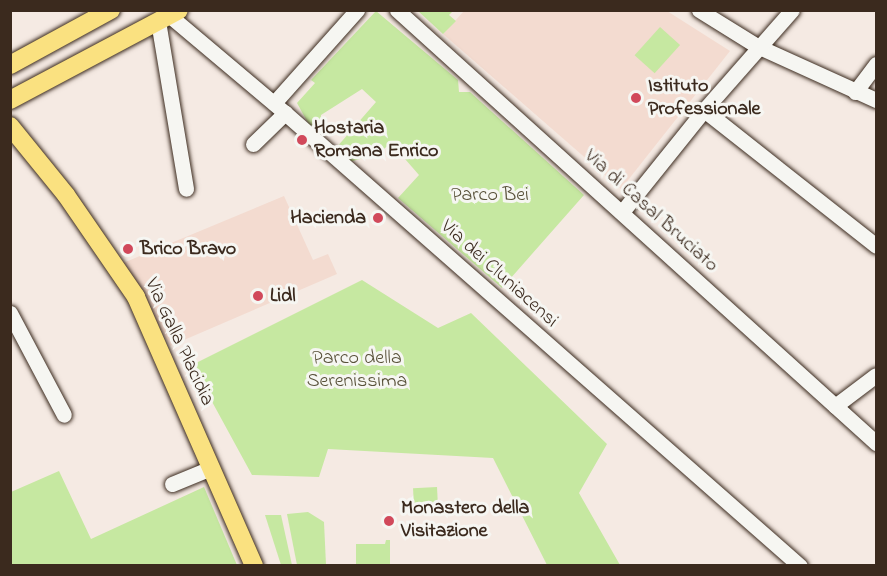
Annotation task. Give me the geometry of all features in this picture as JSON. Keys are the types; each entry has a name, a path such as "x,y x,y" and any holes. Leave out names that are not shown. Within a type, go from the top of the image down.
{"main road":[{"path":"10,65 111,10"},
{"path":"10,100 169,16"},
{"name":"Via Galla Placidia","path":"10,126 66,195 136,297 254,566"}],"street":[{"path":"254,144 357,10"},
{"name":"Via di Casal Bruciato","path":"397,10 876,443"},
{"path":"699,10 758,46 876,100"},
{"path":"622,212 704,110 792,10"},
{"path":"169,16 186,189"},
{"name":"Via dei Cluniacensi","path":"169,16 280,108 800,566"},
{"path":"855,92 876,64"},
{"path":"704,110 876,246"},
{"path":"10,313 64,415"},
{"path":"835,406 876,375"},
{"path":"172,484 211,468"}],"shaded area":[{"path":"464,11 667,11 730,51 621,189 443,34"},
{"path":"284,196 313,260 328,254 337,274 170,346 123,263"}],"green space":[{"name":"Parco Bei","path":"376,11 458,80 459,92 470,92 584,195 502,288 398,198 419,175 391,143 379,153 350,162 336,148 376,102 362,89 321,115 320,128 314,134 297,103 315,83 311,80"},
{"path":"418,11 453,11 449,15 456,21 443,34"},
{"path":"660,27 680,45 655,73 635,55"},
{"name":"Parco della Serenissima","path":"362,280 438,328 471,313 607,444 579,493 620,565 547,565 493,458 328,449 319,477 252,475 192,365"},
{"path":"59,471 91,539 204,487 237,565 11,565 11,492"},
{"path":"437,487 438,504 414,505 413,488"},
{"path":"308,512 324,522 326,565 297,565 287,514"},
{"path":"265,515 281,515 292,565 281,565"},
{"path":"386,540 390,540 390,565 356,565 356,544 385,544"}],"place":[{"name":"Istituto Professionale","path":"636,98"},
{"name":"Hostaria Romana Enrico","path":"302,140"},
{"name":"Hacienda","path":"378,218"},
{"name":"Brico Bravo","path":"128,249"},
{"name":"Lidl","path":"258,296"},
{"name":"Monastero della Visitazione","path":"389,521"}]}
